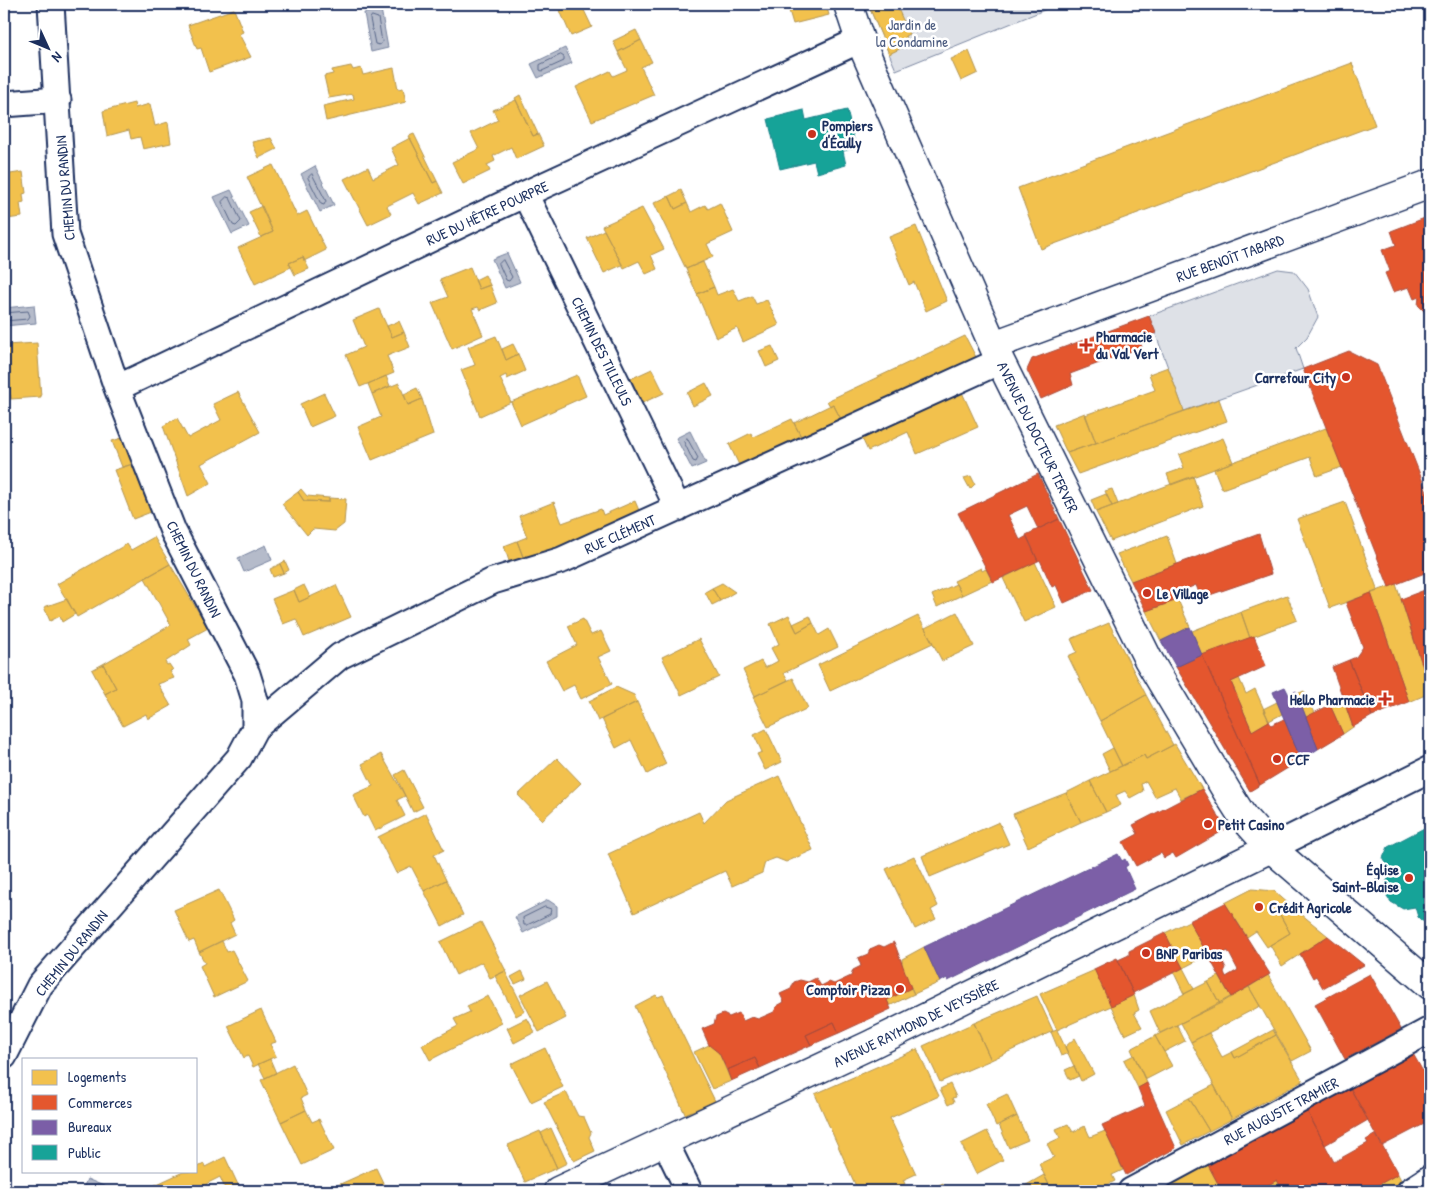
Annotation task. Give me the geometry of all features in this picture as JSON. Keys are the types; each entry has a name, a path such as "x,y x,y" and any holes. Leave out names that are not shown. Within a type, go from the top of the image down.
{"main road":[{"name":"AVENUE DU DOCTEUR TERVER","path":"848,4 860,40 997,353 1148,659 1243,817 1271,848 1430,984"},
{"name":"RUE BENOÎT TABARD","path":"997,353 1030,332 1430,184"},
{"name":"AVENUE RAYMOND DE VEYSSIÈRE","path":"558,1191 665,1142 1120,924 1271,848"}],"street":[{"name":"CHEMIN DU RANDIN","path":"4,1056 40,985 239,758 255,728 255,700 247,674 173,531 117,388 65,234 51,4"},
{"name":"RUE DU HÊTRE POURPRE","path":"117,388 525,194 860,40"},
{"path":"4,104 58,100"},
{"name":"CHEMIN DES TILLEULS","path":"525,194 678,508"},
{"name":"RUE CLÉMENT","path":"255,728 340,656 493,581 562,560 678,508 997,353"},
{"path":"1271,848 1430,768"},
{"name":"RUE AUGUSTE TRAMIER","path":"1131,1191 1430,1030"},
{"path":"665,1142 689,1191"},
{"path":"1410,1191 1430,1178"}],"green space":[{"name":"Jardin de la Condamine","path":"868,4 1059,4 896,70"},
{"path":"1278,269 1294,271 1308,289 1318,317 1307,337 1296,348 1303,369 1184,411 1149,316"}],"water":[{"path":"381,9 388,48 371,52 364,13"},
{"path":"565,48 572,63 538,78 531,64"},
{"path":"315,166 334,205 320,212 301,174"},
{"path":"231,190 249,226 232,234 214,197"},
{"path":"507,253 520,282 505,288 492,259"},
{"path":"34,305 36,323 4,326 4,308"},
{"path":"690,431 706,463 692,469 676,438"},
{"path":"266,545 272,560 244,572 238,558"},
{"path":"548,900 557,906 557,916 523,933 515,917"},
{"path":"87,1179 106,1187 104,1191 82,1191"}],"building: Logements":[{"path":"581,4 592,27 571,36 558,6"},
{"path":"787,4 826,4 829,15 793,24"},
{"path":"885,4 896,4 909,34 905,36 908,45 889,54 870,9"},
{"path":"234,9 243,32 239,34 251,57 209,72 201,48 197,49 188,25"},
{"path":"636,30 641,40 618,52 613,41"},
{"path":"1430,34 1430,46 1426,35"},
{"path":"641,40 652,62 641,67 654,95 592,121 576,87 610,71 613,76 627,70 618,52"},
{"path":"969,51 978,73 961,81 951,59"},
{"path":"1352,63 1375,125 1041,249 1018,188"},
{"path":"351,66 353,70 361,68 363,75 394,68 398,89 403,88 406,102 326,121 323,106 354,99 353,94 329,98 324,76 333,74 332,70"},
{"path":"520,95 538,134 533,136 515,98"},
{"path":"516,100 533,136 538,134 544,146 516,159 511,147 493,156 495,161 487,165 490,171 463,184 452,162 479,149 471,133 498,120 493,110"},
{"path":"134,103 135,108 150,104 155,126 168,122 171,143 143,149 140,137 131,139 129,130 107,136 103,111"},
{"path":"414,134 437,181 433,183 409,136"},
{"path":"271,138 277,149 259,158 252,142"},
{"path":"410,138 433,183 437,181 443,193 419,204 413,193 387,206 391,214 368,225 344,179 368,167 373,178 399,165 391,148"},
{"path":"273,165 297,216 307,211 326,250 304,261 303,257 289,263 291,267 255,284 238,248 273,232 247,177"},
{"path":"23,172 26,193 23,194 24,202 20,203 22,217 6,219 4,175"},
{"path":"681,190 687,203 675,209 669,196"},
{"path":"669,196 675,209 687,203 691,212 705,205 708,209 720,203 733,232 707,244 713,257 686,269 654,203"},
{"path":"262,206 273,232 261,237 249,212"},
{"path":"642,208 664,249 651,255 657,269 646,274 639,261 624,268 602,226"},
{"path":"916,226 947,301 926,311 914,282 909,285 889,237"},
{"path":"604,230 622,265 604,273 587,238"},
{"path":"303,257 309,269 295,275 289,263"},
{"path":"703,262 714,287 697,294 686,269"},
{"path":"470,267 479,289 490,285 497,303 480,310 478,307 472,309 483,335 452,349 432,303 448,297 440,279"},
{"path":"485,275 490,285 479,289 475,280"},
{"path":"714,287 717,295 733,289 739,301 752,296 756,304 767,300 779,325 743,342 737,328 716,338 697,294"},
{"path":"1430,308 1430,319 1428,320 1424,311"},
{"path":"379,309 392,337 404,332 410,347 387,356 394,373 360,387 346,355 364,347 353,320"},
{"path":"399,321 404,332 392,337 387,326"},
{"path":"496,336 506,360 518,354 525,371 507,379 506,375 500,378 511,402 480,416 461,370 475,365 468,347"},
{"path":"965,336 977,359 843,423 833,404 830,406 827,401"},
{"path":"37,343 41,397 11,399 6,345"},
{"path":"513,344 518,354 506,360 502,349"},
{"path":"4,345 6,345 11,399 5,399"},
{"path":"772,346 779,361 766,367 759,351"},
{"path":"1168,367 1184,411 1096,443 1085,415 1155,390 1149,374"},
{"path":"652,369 664,393 640,404 628,380"},
{"path":"577,375 586,396 521,425 511,402"},
{"path":"386,376 390,386 372,394 368,384"},
{"path":"399,383 408,405 422,399 433,435 372,460 358,427 381,417 372,394"},
{"path":"706,383 713,396 693,406 687,393"},
{"path":"417,388 422,399 408,405 404,394"},
{"path":"960,388 978,427 917,454 908,432 868,451 860,434"},
{"path":"238,392 260,432 201,464 211,483 188,496 163,426 177,418 188,438 221,420 213,404"},
{"path":"324,393 335,416 310,427 300,404"},
{"path":"1219,399 1227,421 1078,474 1067,453"},
{"path":"833,404 843,423 803,440 794,423"},
{"path":"1085,413 1096,443 1067,453 1054,425"},
{"path":"792,419 801,437 740,467 729,444 751,433 753,437"},
{"path":"1326,428 1342,467 1317,476 1310,457 1222,489 1214,469"},
{"path":"122,438 133,464 122,467 112,441"},
{"path":"1223,438 1233,462 1171,485 1167,474 1184,468 1179,455"},
{"path":"133,464 151,512 133,519 114,470"},
{"path":"971,476 975,484 970,489 964,478"},
{"path":"1193,476 1203,506 1111,541 1096,512"},
{"path":"301,489 307,496 329,498 329,502 304,501 298,492"},
{"path":"1112,489 1118,504 1112,506 1105,491"},
{"path":"298,492 304,501 329,502 329,498 346,499 344,524 335,531 313,529 307,535 282,504"},
{"path":"1106,494 1112,506 1096,512 1091,500"},
{"path":"635,501 641,515 525,562 517,541 527,537 519,516 554,502 562,523 601,509 603,515"},
{"path":"1345,502 1378,591 1330,608 1297,519"},
{"path":"1167,536 1177,564 1131,581 1117,554"},
{"path":"154,537 170,564 77,617 57,584 127,544 131,550"},
{"path":"517,541 525,562 511,567 504,546"},
{"path":"285,561 289,570 284,573 280,564"},
{"path":"1035,562 1056,607 1024,622 1003,578"},
{"path":"170,564 208,628 188,639 191,645 165,662 173,670 170,671 174,678 158,684 171,706 148,719 146,714 123,726 105,694 116,688 103,664 171,625 145,578"},
{"path":"280,564 284,573 273,577 270,569"},
{"path":"981,568 982,571 986,569 992,581 962,595 954,581"},
{"path":"722,583 735,592 720,601 712,588"},
{"path":"956,584 962,595 937,607 932,595"},
{"path":"1396,584 1430,689 1430,693 1409,702 1371,593"},
{"path":"304,585 310,597 299,602 294,590"},
{"path":"336,585 351,617 304,637 296,619 283,624 272,599 294,590 299,602"},
{"path":"712,588 720,601 712,605 705,592"},
{"path":"1287,595 1297,620 1250,638 1241,612"},
{"path":"67,599 75,614 62,622 60,616 50,621 44,607"},
{"path":"1178,600 1190,627 1161,641 1146,611"},
{"path":"957,612 974,646 942,661 925,628"},
{"path":"1241,612 1250,638 1202,655 1192,631"},
{"path":"789,615 797,632 813,623 819,635 829,629 838,647 784,673 788,680 755,696 743,670 761,661 765,668 778,661 771,648 779,644 770,624"},
{"path":"810,616 813,623 797,632 793,624"},
{"path":"918,616 933,643 830,691 818,665"},
{"path":"583,619 591,635 601,631 611,651 598,657 612,684 581,699 574,685 562,691 546,661 577,645 568,626"},
{"path":"1109,623 1146,695 1100,721 1068,656 1077,652 1071,639"},
{"path":"699,639 719,677 681,695 662,657"},
{"path":"103,664 116,688 105,694 92,670"},
{"path":"793,678 808,708 768,727 753,697"},
{"path":"1239,678 1246,694 1255,689 1269,721 1252,731 1231,682"},
{"path":"616,687 634,695 637,702 598,721 589,701"},
{"path":"1304,691 1315,713 1306,717 1297,694"},
{"path":"1146,695 1173,745 1146,759 1144,755 1122,766 1100,721"},
{"path":"1343,698 1353,727 1343,734 1330,705"},
{"path":"637,702 666,764 647,774 631,740 616,748 602,719"},
{"path":"1277,702 1282,714 1269,721 1263,709"},
{"path":"766,729 782,762 765,770 757,754 762,752 754,735"},
{"path":"1175,744 1202,789 1181,799 1175,788 1155,797 1146,781 1141,784 1143,791 1130,798 1125,791 1116,795 1121,805 1106,812 1090,781 1144,755 1146,759"},
{"path":"1113,748 1122,766 1110,771 1102,754"},
{"path":"381,754 405,796 397,800 405,816 375,831 367,815 364,817 353,795 373,786 362,764"},
{"path":"557,758 581,783 542,820 518,795"},
{"path":"404,770 423,807 413,812 395,775"},
{"path":"779,776 813,850 786,862 776,858 765,862 762,873 732,886 725,871 634,913 608,854 699,812 704,823 726,800"},
{"path":"1090,781 1106,812 1081,822 1066,793"},
{"path":"1066,793 1081,822 1028,847 1013,814"},
{"path":"426,813 444,850 434,855 446,880 424,891 411,866 396,873 378,837"},
{"path":"999,822 1009,844 930,877 922,856"},
{"path":"914,856 938,906 931,910 936,919 915,929 886,869"},
{"path":"446,880 463,915 442,926 424,891"},
{"path":"1252,889 1274,891 1290,905 1279,913 1290,933 1267,947 1256,931 1247,937 1225,903"},
{"path":"219,890 234,920 230,923 235,934 199,952 194,940 189,942 174,910"},
{"path":"1290,905 1328,936 1282,966 1270,945 1290,933 1279,913"},
{"path":"1189,921 1208,955 1183,968 1165,933"},
{"path":"481,922 506,971 490,978 482,962 456,975 440,942"},
{"path":"222,941 227,952 232,950 248,981 214,997 200,966 205,963 199,952"},
{"path":"924,947 940,982 914,994 902,967 902,959"},
{"path":"1183,968 1194,989 1184,994 1174,973"},
{"path":"1095,970 1111,1006 1057,1030 1040,994"},
{"path":"505,971 525,1011 516,1016 495,976"},
{"path":"522,971 526,979 515,984 511,977"},
{"path":"1268,975 1311,1051 1292,1061 1249,987"},
{"path":"1219,976 1231,997 1220,1004 1208,982"},
{"path":"547,981 566,1018 539,1032 520,995"},
{"path":"1208,982 1220,1004 1160,1033 1150,1011"},
{"path":"1249,987 1260,1006 1191,1042 1181,1023"},
{"path":"911,988 914,994 889,1006 887,1000"},
{"path":"656,995 658,997 663,995 715,1101 685,1114 635,1006"},
{"path":"1134,995 1139,1010 1134,1013 1142,1027 1125,1035 1111,1006"},
{"path":"488,996 502,1023 430,1060 422,1045 458,1026 454,1019 470,1012 467,1006"},
{"path":"1037,996 1053,1031 991,1060 974,1023"},
{"path":"261,1010 276,1042 270,1044 276,1056 253,1067 248,1056 244,1058 228,1026"},
{"path":"527,1018 535,1032 514,1043 507,1028"},
{"path":"974,1023 991,1060 940,1082 923,1046"},
{"path":"1177,1025 1185,1041 1164,1052 1155,1036"},
{"path":"1057,1030 1068,1053 1061,1056 1051,1032"},
{"path":"1273,1030 1276,1035 1235,1058 1232,1052"},
{"path":"1209,1033 1222,1057 1232,1052 1235,1058 1276,1035 1303,1081 1232,1119 1191,1042"},
{"path":"1155,1036 1172,1066 1145,1080 1131,1049"},
{"path":"1075,1038 1094,1074 1081,1081 1065,1047"},
{"path":"709,1045 719,1053 731,1081 712,1089 694,1052"},
{"path":"545,1048 563,1087 531,1102 511,1064"},
{"path":"917,1049 939,1096 890,1118 916,1174 903,1180 905,1184 890,1191 858,1191 815,1094"},
{"path":"1134,1055 1147,1083 1138,1088 1124,1060"},
{"path":"270,1059 276,1073 265,1078 258,1064"},
{"path":"293,1064 307,1095 301,1098 306,1110 281,1122 261,1080"},
{"path":"1074,1066 1079,1076 1070,1080 1065,1070"},
{"path":"950,1084 956,1097 952,1098 954,1102 948,1105 940,1089"},
{"path":"1214,1085 1232,1119 1209,1131 1189,1098"},
{"path":"566,1092 578,1116 584,1117 591,1133 589,1137 595,1151 574,1161 544,1102"},
{"path":"1007,1094 1017,1116 996,1126 986,1104"},
{"path":"1189,1098 1209,1131 1183,1145 1166,1110"},
{"path":"306,1110 312,1122 319,1119 334,1150 302,1165 281,1122"},
{"path":"1017,1116 1028,1140 1009,1148 999,1125"},
{"path":"1068,1124 1073,1132 1085,1126 1090,1137 1105,1131 1123,1170 1112,1175 1115,1181 1095,1191 1052,1191 1039,1164 1054,1157 1047,1144 1060,1138 1056,1129"},
{"path":"551,1128 567,1163 557,1168 541,1133"},
{"path":"540,1131 557,1168 525,1182 508,1145"},
{"path":"987,1131 1003,1160 976,1174 961,1144"},
{"path":"225,1157 241,1191 226,1191 220,1177 206,1184 209,1191 158,1191 155,1185 183,1172 198,1172 198,1167 204,1164 205,1167"},
{"path":"1207,1163 1222,1191 1156,1191"},
{"path":"376,1168 387,1191 340,1191 338,1185"},
{"path":"1398,1174 1403,1184 1389,1191 1367,1191"},
{"path":"1044,1175 1052,1191 1022,1191 1021,1188"},
{"path":"1277,1180 1283,1191 1258,1191 1258,1190"},
{"path":"943,1183 946,1191 928,1191"}],"building: Commerces":[{"path":"1430,216 1430,308 1424,311 1418,305 1419,297 1414,299 1409,287 1393,292 1385,273 1390,271 1382,250 1396,245 1391,231"},
{"path":"1149,316 1156,333 1139,340 1142,347 1070,374 1073,385 1041,399 1027,370 1032,359"},
{"path":"1349,351 1377,365 1430,500 1430,571 1389,587 1303,369"},
{"path":"1038,474 1059,519 1038,529 1027,506 1008,515 1020,540 1027,536 1038,561 993,582 958,513"},
{"path":"1059,519 1093,590 1064,603 1056,585 1052,587 1026,535"},
{"path":"1259,534 1271,574 1201,598 1196,585 1184,590 1186,597 1146,611 1131,581"},
{"path":"1430,588 1430,689 1401,599"},
{"path":"1371,593 1409,702 1372,716 1349,660 1356,657 1363,647 1346,603"},
{"path":"1254,636 1266,666 1231,682 1252,731 1269,721 1271,725 1284,719 1301,760 1260,785 1202,655"},
{"path":"1202,655 1260,785 1250,791 1176,667"},
{"path":"1349,660 1372,716 1353,727 1332,667"},
{"path":"1330,705 1343,734 1318,749 1306,717"},
{"path":"1202,789 1226,829 1176,858 1173,853 1164,858 1161,853 1136,866 1123,842 1138,834 1133,825"},
{"path":"1225,903 1270,974 1231,997 1189,921","holes":["1228,951 1238,970 1226,977 1224,972 1226,968 1219,955"]},
{"path":"1165,933 1183,968 1133,993 1118,960 1129,955 1129,951"},
{"path":"1328,936 1364,965 1323,988 1316,976 1313,978 1300,954"},
{"path":"894,942 911,988 887,1000 891,1009 839,1033 834,1022 806,1035 811,1045 760,1068 755,1058 727,1070 719,1053 709,1045 702,1029 714,1024 716,1017 723,1014 729,1017 739,1013 743,1021 752,1017 758,1019 774,1012 777,1006 784,1002 780,994 791,989 794,982 800,980 808,982 816,978 821,986 829,982 834,984 851,976 853,970 861,966 858,958 868,954 870,949 879,945 884,947"},
{"path":"1117,958 1134,995 1111,1006 1094,969"},
{"path":"1370,974 1401,1029 1345,1059 1315,1004"},
{"path":"834,1022 839,1033 811,1045 806,1035"},
{"path":"1412,1052 1430,1084 1430,1121 1382,1146 1349,1086"},
{"path":"755,1058 760,1068 731,1081 727,1070"},
{"path":"1147,1083 1176,1148 1126,1175 1102,1125 1145,1106 1138,1088"},
{"path":"1349,1086 1368,1120 1325,1145 1306,1109"},
{"path":"1306,1109 1334,1162 1368,1143 1366,1140 1376,1134 1398,1174 1367,1191 1283,1191 1277,1180 1258,1191 1222,1191 1207,1163"}],"building: Bureaux":[{"path":"1190,627 1202,655 1176,667 1161,641"},
{"path":"1285,687 1289,695 1296,691 1318,749 1301,760 1273,692"},
{"path":"1118,854 1122,861 1125,859 1128,865 1125,867 1135,889 948,981 947,978 940,982 924,947"}],"building: Public":[{"name":"Pompiers d'Écully","path":"804,110 806,120 847,110 856,148 843,151 846,165 817,173 814,161 780,169 768,119"},
{"name":"Église Saint-Blaise","path":"1430,825 1430,928 1427,921 1422,921 1418,917 1415,907 1403,909 1391,902 1387,896 1386,882 1394,870 1389,868 1383,858 1388,847"}],"place":[{"name":"Pompiers d'Écully","path":"812,134"},
{"name":"Pharmacie du Val Vert","path":"1086,345"},
{"name":"Carrefour City","path":"1346,377"},
{"name":"Le Village","path":"1147,593"},
{"name":"Hello Pharmacie","path":"1385,699"},
{"name":"CCF","path":"1277,759"},
{"name":"Petit Casino","path":"1208,824"},
{"name":"Église Saint-Blaise","path":"1409,878"},
{"name":"Crédit Agricole","path":"1259,907"},
{"name":"BNP Paribas","path":"1146,953"},
{"name":"Comptoir Pizza","path":"900,989"}]}
